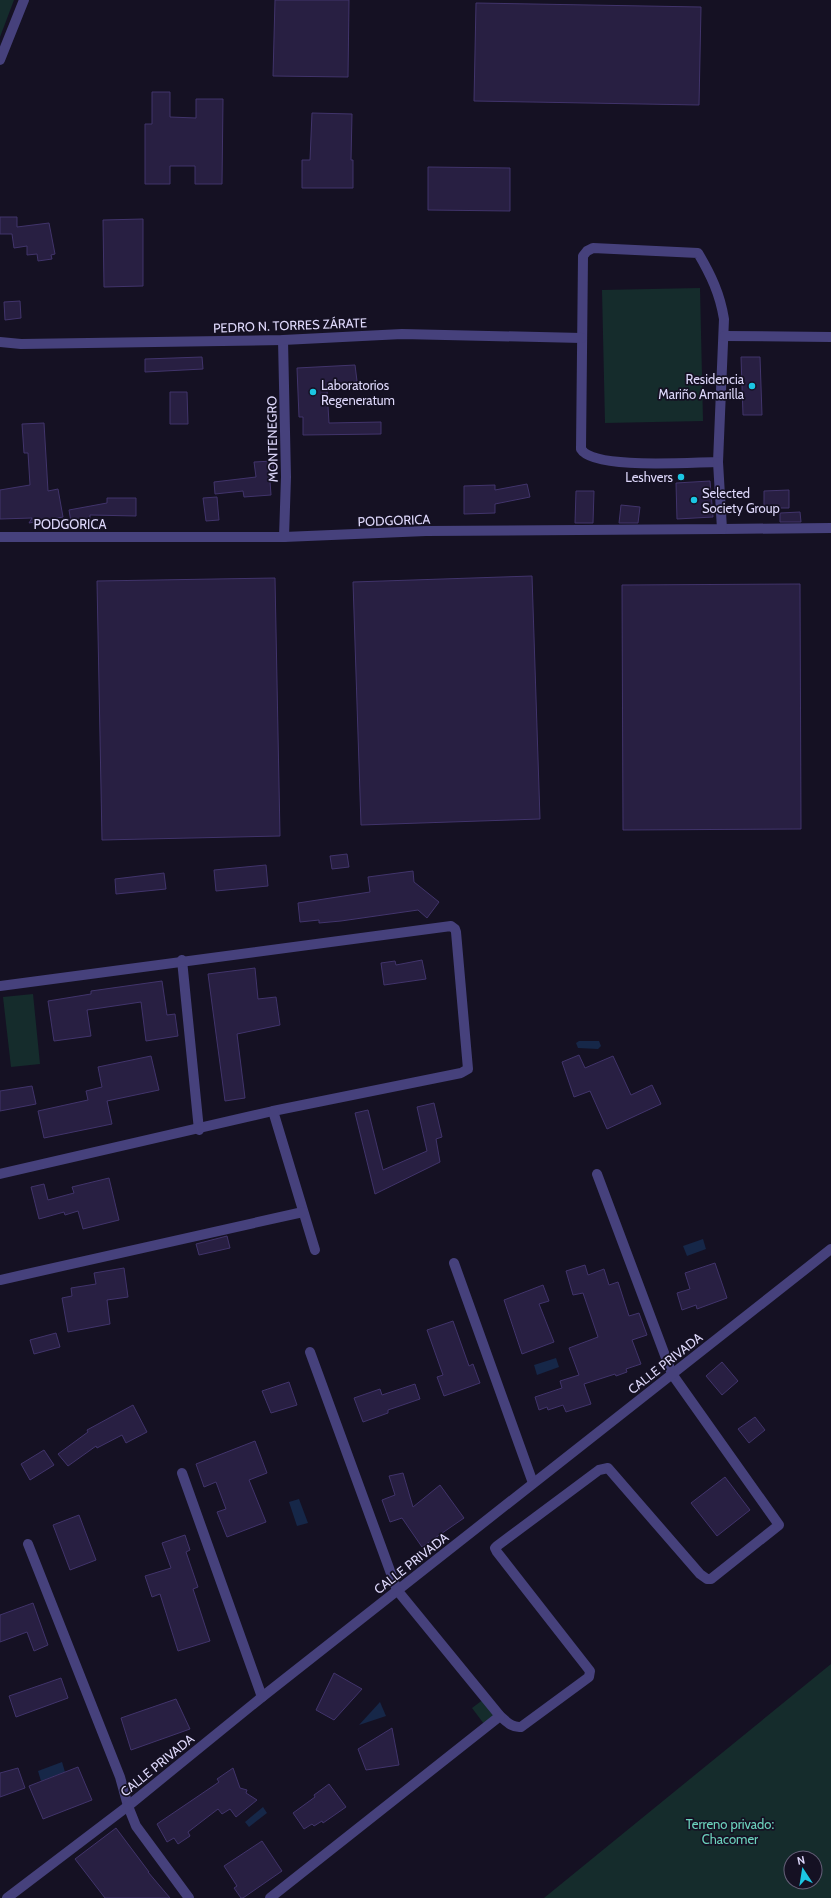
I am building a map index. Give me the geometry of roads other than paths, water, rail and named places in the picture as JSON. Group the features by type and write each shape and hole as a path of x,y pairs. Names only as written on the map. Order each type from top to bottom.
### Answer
{"street":[{"path":"0,60 24,0"},
{"path":"718,462 631,464 583,453 580,442 583,256 587,251 593,248 698,254 712,278 720,299 724,336 718,462 722,529"},
{"name":"PEDRO N. TORRES ZÁRATE","path":"0,342 20,344 283,340 402,334 582,338"},
{"path":"724,336 831,337"},
{"name":"MONTENEGRO","path":"283,340 286,477 284,537"},
{"name":"PODGORICA","path":"0,537 284,537 426,531 831,528"},
{"path":"0,986 182,960 451,926 455,928 468,1068 461,1073 273,1111 199,1130 0,1174"},
{"path":"182,960 199,1130"},
{"path":"273,1111 302,1212 315,1250"},
{"path":"310,1352 397,1590 500,1716 516,1728 521,1727 589,1677 590,1674 589,1668 497,1552 496,1548 599,1470 608,1468 704,1578 711,1579 778,1527 777,1522 672,1374 597,1174"},
{"path":"0,1280 302,1212"},
{"name":"CALLE PRIVADA","path":"7,1898 128,1806 397,1590 831,1249"},
{"path":"454,1263 533,1484"},
{"path":"182,1473 262,1697"},
{"path":"28,1544 120,1777 128,1806 136,1826 189,1898"},
{"path":"270,1898 500,1716"}],"water":[{"path":"579,1041 599,1041 601,1046 598,1049 578,1048 576,1043"},
{"path":"703,1239 706,1249 687,1256 683,1246"},
{"path":"556,1358 559,1367 537,1375 534,1365"},
{"path":"299,1499 308,1523 297,1526 289,1502"},
{"path":"380,1702 386,1716 359,1725"},
{"path":"62,1762 65,1772 41,1781 38,1771"},
{"path":"263,1807 267,1813 249,1827 245,1822"}],"place":[{"name":"Residencia Mariño Amarilla","path":"752,386"},
{"name":"Laboratorios Regeneratum","path":"313,392"},
{"name":"Leshvers","path":"681,477"},
{"name":"Selected Society Group","path":"694,500"}],"park label":[{"name":"Terreno privado: Chacomer","path":"730,1832"}]}
